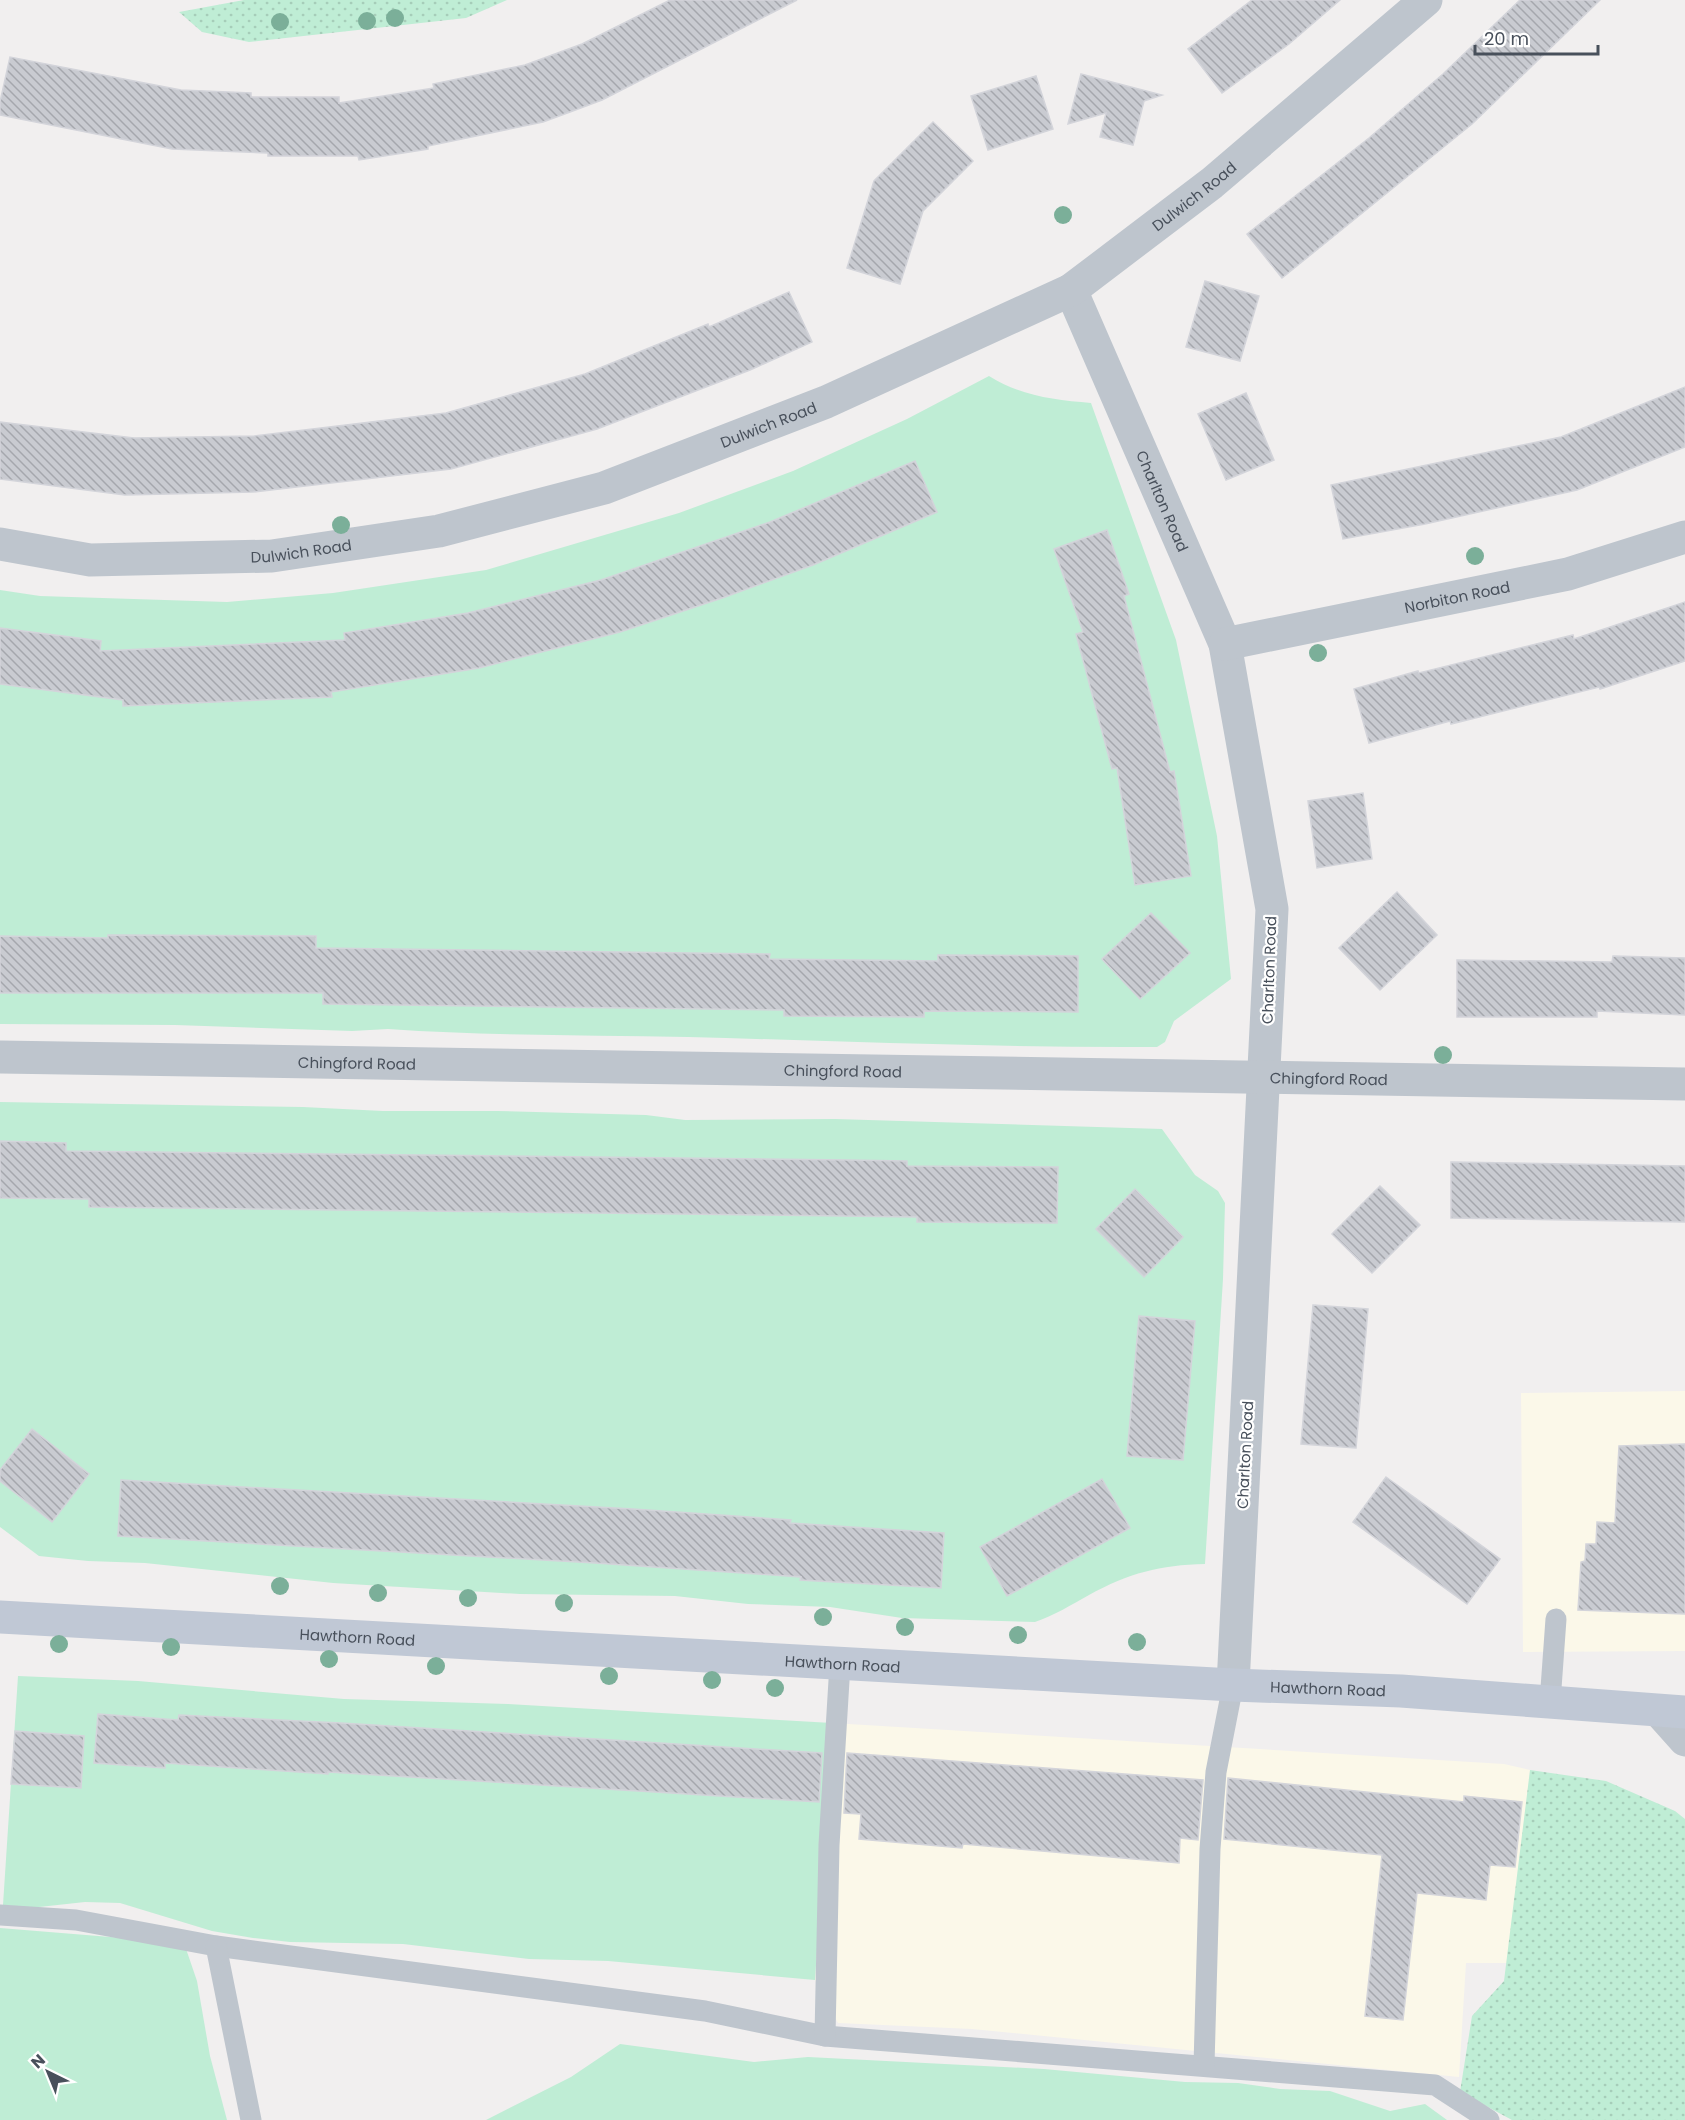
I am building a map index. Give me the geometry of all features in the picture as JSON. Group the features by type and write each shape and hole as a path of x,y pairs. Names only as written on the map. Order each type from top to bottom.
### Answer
{"street":[{"name":"Dulwich Road","path":"0,544 90,560 272,556 439,531 604,489 826,402 1071,290 1212,183 1426,0"},
{"name":"Charlton Road","path":"1071,290 1225,644 1272,909 1233,1685"},
{"name":"Norbiton Road","path":"1225,644 1568,574 1685,537"},
{"name":"Chingford Road","path":"0,1057 1685,1084"},
{"name":"Hawthorn Road","path":"0,1617 1233,1685 1401,1691 1673,1712"},
{"path":"1673,1712 1685,1740"}],"lane":[{"path":"1550,1702 1556,1619"},
{"path":"825,2036 829,1845 840,1664"},
{"path":"1204,2065 1210,1849 1216,1772 1233,1685"},
{"path":"0,1915 76,1920 216,1946 705,2011 825,2036 1435,2085 1489,2120"},
{"path":"216,1946 251,2120"}],"shaded area":[{"path":"1685,1391 1685,1651 1523,1652 1521,1393"},
{"path":"832,1723 1504,1764 1530,1770 1514,1963 1466,1963 1459,2077 972,2029 838,2023 815,1980"}],"green space":[{"path":"244,0 507,0 466,18 249,42 202,32 179,12"},
{"path":"989,376 1026,393 1091,403 1176,640 1217,836 1231,979 1174,1021 1165,1042 1157,1047 1039,1046 500,1034 388,1029 352,1031 175,1025 0,1024 0,590 40,596 227,602 333,593 486,570 679,513 793,471 907,419"},
{"path":"0,1102 303,1107 383,1111 497,1111 646,1115 685,1120 835,1119 1162,1129 1195,1175 1218,1191 1225,1203 1223,1279 1205,1564 1159,1568 1131,1576 1035,1622 902,1618 830,1607 748,1604 675,1596 520,1594 333,1583 145,1563 39,1556 0,1527"},
{"path":"18,1676 138,1681 344,1699 508,1704 832,1723 815,1980 608,1961 529,1959 403,1944 290,1942 253,1938 212,1931 120,1903 85,1902 30,1908 3,1905"},
{"path":"1530,1770 1606,1781 1675,1811 1685,1819 1685,2120 1512,2120 1460,2092 1472,2016 1504,1981"},
{"path":"0,1928 184,1943 197,1981 210,2056 227,2120 0,2120"},
{"path":"620,2044 754,2062 808,2057 1044,2069 1185,2082 1238,2083 1280,2089 1330,2091 1390,2111 1425,2104 1447,2120 486,2120 571,2077"}],"building":[{"path":"670,0 797,0 602,100 543,122 428,146 428,149 359,160 358,156 268,156 268,153 172,149 0,115 0,102 10,57 181,90 251,93 251,97 339,97 339,103 434,88 433,84 525,65 582,44"},
{"path":"1252,0 1340,0 1289,44 1222,93 1188,49"},
{"path":"1520,0 1600,0 1472,124 1282,278 1247,234 1369,138 1443,74"},
{"path":"1081,74 1162,95 1144,101 1133,145 1100,137 1106,113 1068,124"},
{"path":"1036,76 1053,129 988,150 971,96"},
{"path":"933,122 973,161 923,211 900,284 847,268 874,181"},
{"path":"1205,281 1259,296 1240,361 1186,347"},
{"path":"789,292 812,342 750,370 597,429 451,469 253,492 125,495 0,479 0,422 134,438 254,436 446,413 585,374 708,324 709,327"},
{"path":"1685,387 1685,447 1577,490 1425,524 1343,539 1331,485 1561,437"},
{"path":"1246,393 1274,460 1226,480 1198,414"},
{"path":"915,461 937,512 813,565 725,597 620,632 479,668 331,692 332,697 123,706 123,700 0,684 0,628 101,641 100,651 345,640 344,633 468,613 601,580 770,522"},
{"path":"1107,530 1129,594 1124,596 1170,772 1174,771 1191,876 1135,885 1117,768 1112,769 1076,634 1083,632 1054,549"},
{"path":"1685,602 1685,661 1600,689 1599,687 1451,724 1450,721 1369,743 1354,689 1418,671 1419,673 1573,635 1574,639"},
{"path":"1363,793 1372,859 1317,868 1308,801"},
{"path":"1397,892 1437,935 1380,990 1339,948"},
{"path":"1151,913 1190,953 1140,999 1102,959"},
{"path":"108,935 316,936 316,948 770,954 769,959 938,961 938,955 1078,956 1078,1012 924,1011 924,1017 784,1016 784,1010 323,1004 323,993 0,993 0,936 108,938"},
{"path":"1613,956 1685,958 1685,1015 1597,1011 1597,1017 1457,1017 1457,960 1612,962"},
{"path":"0,1141 66,1143 66,1151 848,1160 907,1161 907,1166 1058,1167 1057,1223 917,1222 917,1217 89,1207 89,1199 0,1198"},
{"path":"1451,1162 1685,1166 1685,1222 1451,1218"},
{"path":"1380,1186 1420,1225 1372,1273 1332,1234"},
{"path":"1135,1189 1183,1237 1144,1277 1096,1229"},
{"path":"1313,1305 1368,1309 1356,1448 1301,1444"},
{"path":"1139,1316 1195,1321 1183,1460 1127,1456"},
{"path":"32,1429 89,1474 52,1522 0,1481 0,1470"},
{"path":"1685,1444 1685,1614 1578,1610 1581,1562 1585,1561 1586,1544 1596,1544 1597,1522 1615,1523 1619,1446"},
{"path":"1386,1477 1500,1559 1467,1604 1353,1522"},
{"path":"1102,1479 1130,1528 1007,1596 980,1547"},
{"path":"121,1480 633,1509 791,1520 790,1523 944,1533 941,1588 800,1580 801,1577 595,1563 118,1536"},
{"path":"98,1714 178,1720 179,1715 341,1723 822,1753 819,1802 165,1763 165,1768 94,1763"},
{"path":"15,1731 84,1736 81,1788 11,1784"},
{"path":"847,1753 1203,1780 1198,1840 1180,1838 1179,1863 963,1844 962,1848 859,1839 861,1814 844,1813"},
{"path":"1228,1778 1464,1802 1464,1796 1522,1802 1515,1867 1490,1865 1486,1900 1417,1893 1403,2020 1365,2016 1382,1855 1224,1839"}]}
